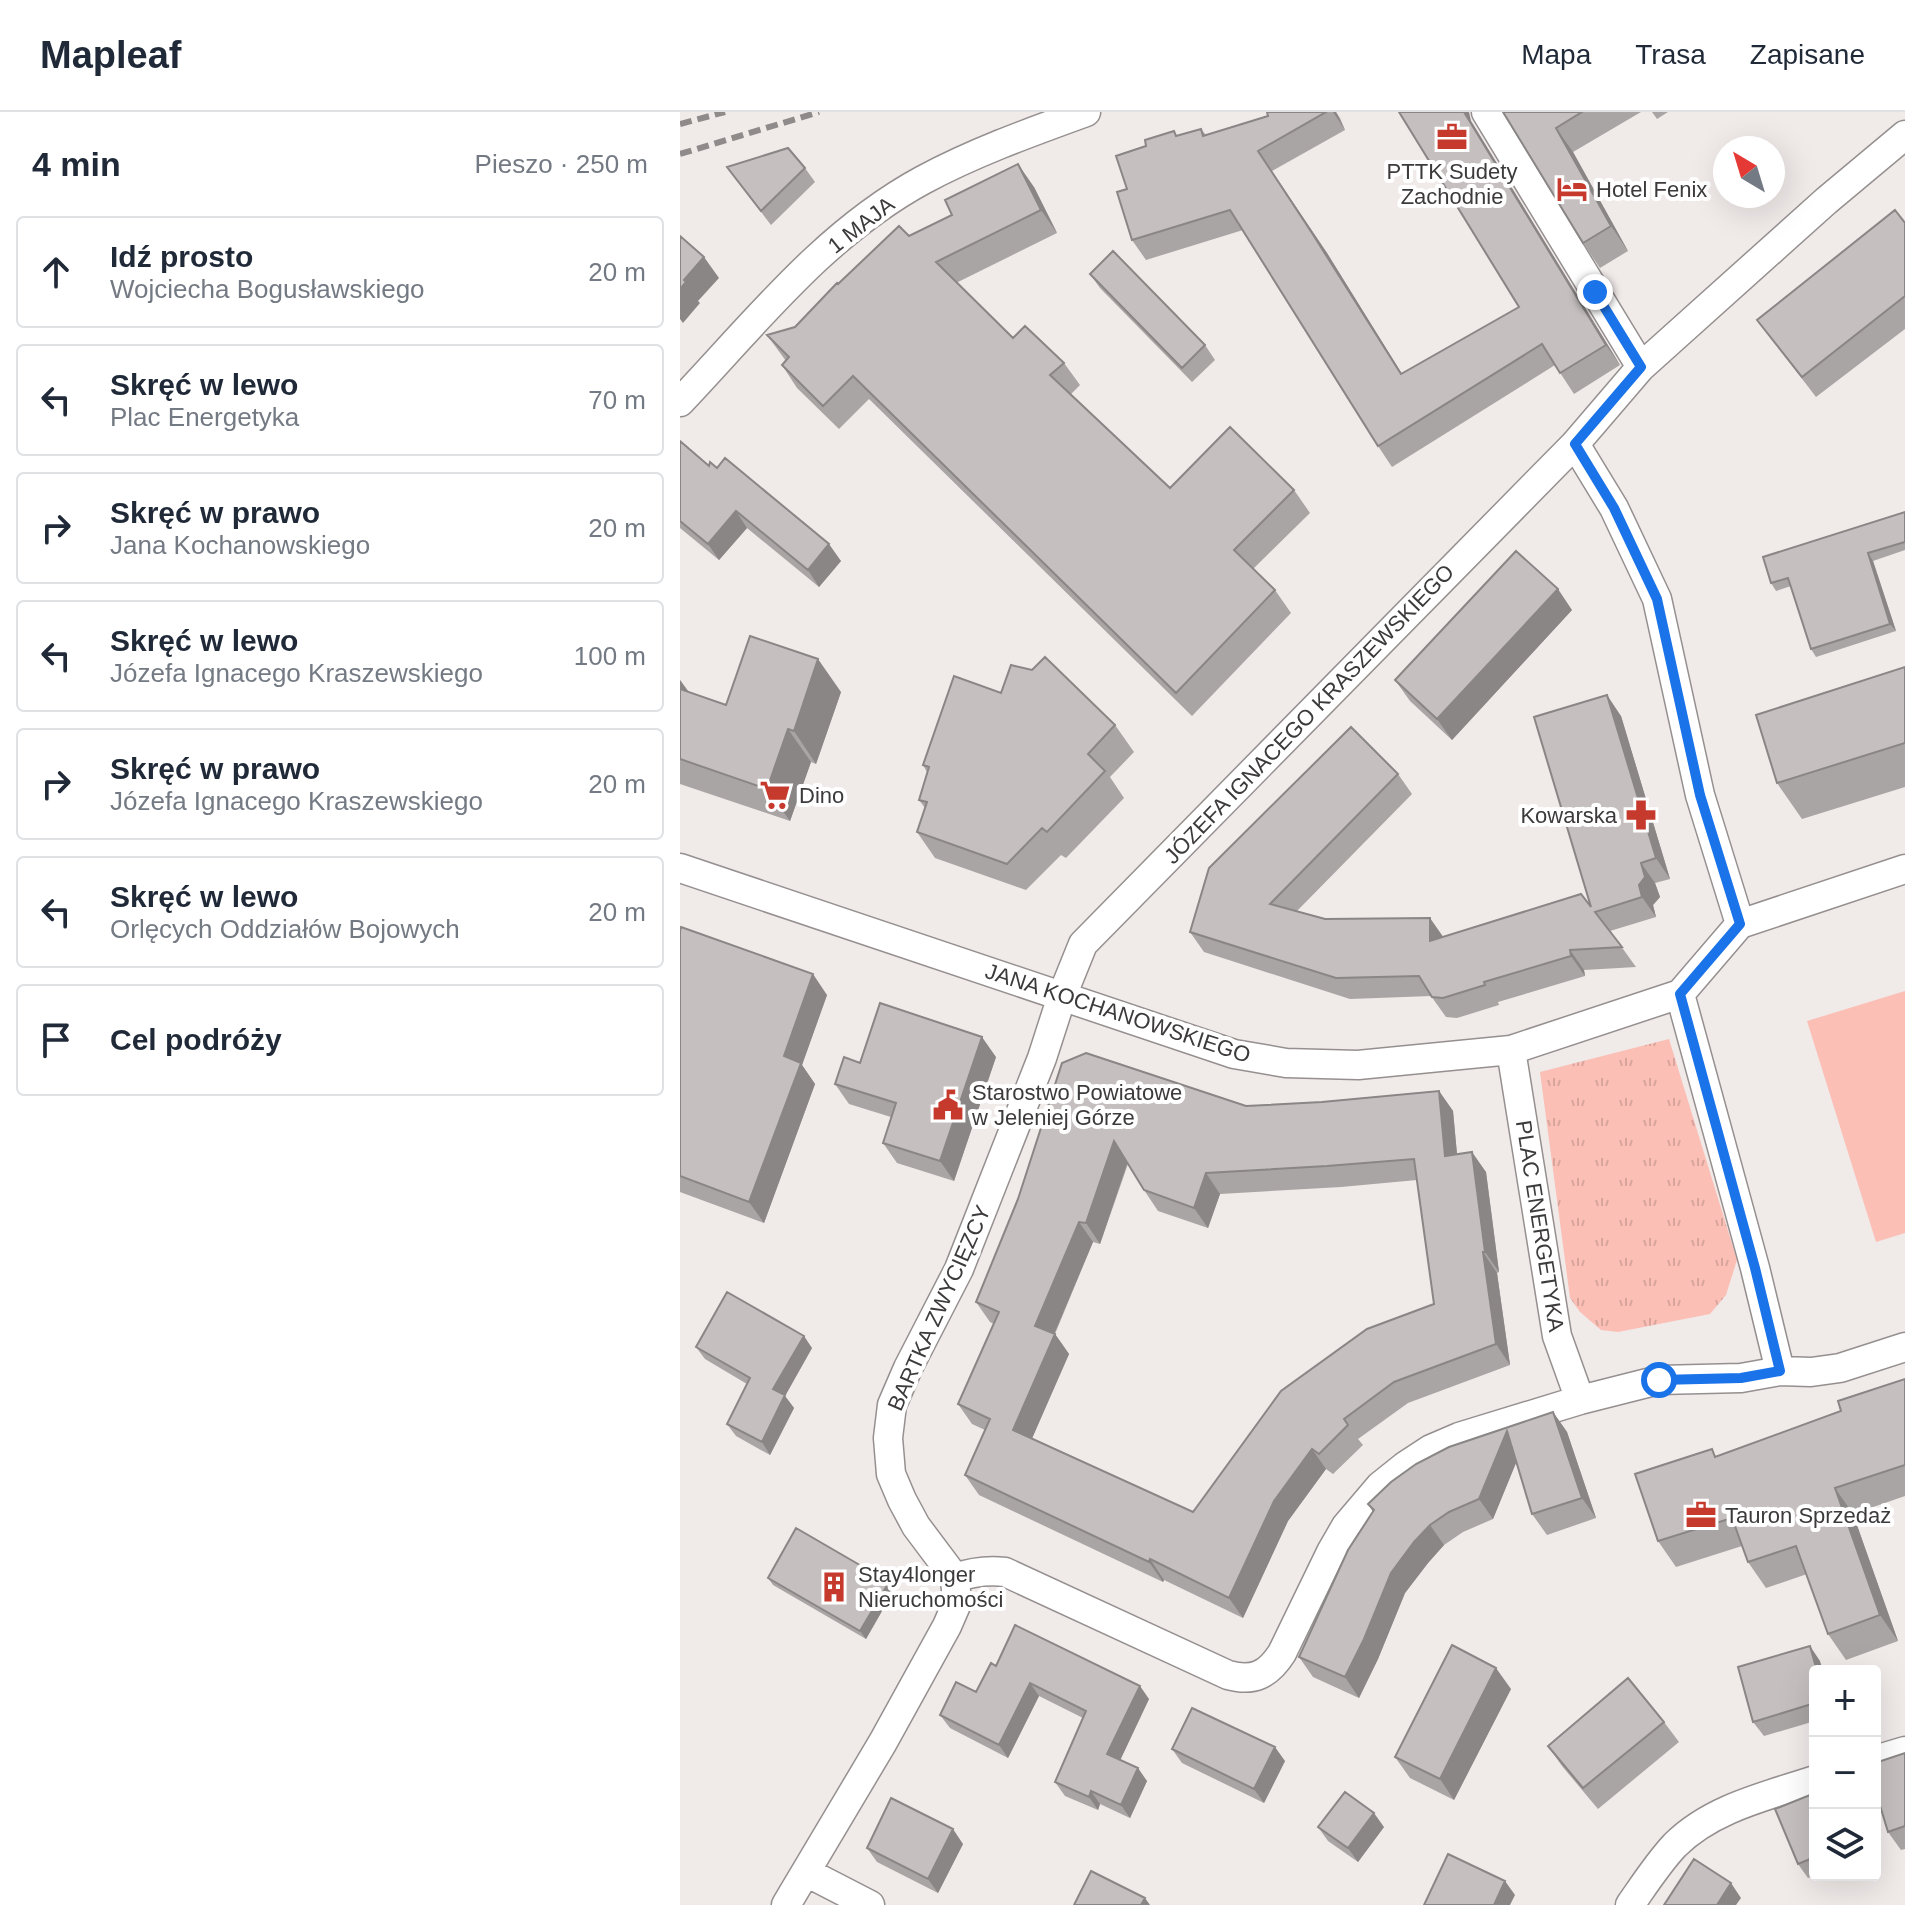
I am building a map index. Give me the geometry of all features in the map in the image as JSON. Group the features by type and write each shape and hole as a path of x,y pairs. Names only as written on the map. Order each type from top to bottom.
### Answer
{"street":[{"name":"1 MAJA","path":"680,402 795,280 850,230 896,196 974,155 1086,112"},
{"path":"1486,112 1641,367"},
{"name":"JÓZEFA IGNACEGO KRASZEWSKIEGO","path":"1062,996 1083,944 1575,444 1641,367 1826,201 1905,135"},
{"path":"1575,444 1614,508 1657,599 1700,795 1740,924"},
{"name":"JANA KOCHANOWSKIEGO","path":"680,868 1234,1054 1286,1063 1358,1065 1511,1050 1680,994"},
{"path":"1780,1371 1680,994 1740,924 1905,869"},
{"name":"BARTKA ZWYCIĘZCY","path":"955,1578 916,1526 891,1474 888,1438 892,1405 959,1269 1042,1058 1062,996"},
{"name":"PLAC ENERGETYKA","path":"1511,1050 1557,1336 1580,1400"},
{"path":"786,1905 883,1742 947,1626 957,1603 955,1578 973,1572 1005,1572 1228,1675 1240,1679 1252,1678 1276,1662 1282,1653 1346,1526 1380,1486 1431,1449 1459,1437 1580,1400 1659,1380 1741,1378 1780,1371 1811,1372 1840,1368 1905,1347"},
{"path":"1881,1758 1905,1751"},
{"path":"1630,1905 1656,1868 1691,1832 1728,1810 1809,1782"},
{"path":"806,1872 870,1905"}],"green space":[{"path":"1905,991 1905,1233 1876,1242 1807,1021"},
{"path":"1669,1039 1737,1260 1726,1295 1710,1314 1618,1332 1601,1330 1580,1312 1570,1298 1540,1072"}],"building":[{"path":"1267,112 1326,112 1258,151 1401,374 1519,307 1399,112 1464,112 1606,345 1560,373 1542,344 1378,446 1230,210 1132,240 1117,192 1127,189 1116,156 1146,146 1145,140 1174,131 1176,136 1201,129 1203,136 1268,116"},
{"name":"Hotel Fenix","path":"1503,112 1582,112 1556,128 1611,226 1583,243"},
{"path":"788,148 805,168 761,211 727,167"},
{"path":"1018,164 1041,210 936,262 1013,338 1025,326 1064,363 1050,375 1170,488 1230,427 1294,490 1234,550 1275,590 1176,693 853,376 823,406 782,365 789,357 767,335 795,327 899,226 909,236 952,215 945,200"},
{"path":"1895,210 1905,223 1905,296 1802,377 1757,320"},
{"path":"680,236 704,257 680,289"},
{"path":"1113,251 1205,345 1182,368 1090,274"},
{"path":"680,441 709,466 710,462 717,468 725,458 829,544 808,570 736,511 708,544 680,521"},
{"path":"1905,512 1905,542 1868,553 1890,624 1811,649 1788,578 1771,583 1763,557"},
{"path":"1516,551 1558,589 1437,719 1395,680"},
{"path":"750,636 818,659 794,731 788,729 767,789 680,759 680,689 726,705"},
{"path":"1045,657 1115,725 1088,754 1105,771 1047,832 1042,828 1007,864 917,832 927,802 919,800 929,767 923,765 954,676 1001,693 1011,665 1032,670"},
{"path":"1905,667 1905,743 1777,783 1756,715"},
{"path":"1607,695 1656,858 1641,863 1645,877 1639,885 1642,897 1595,912 1622,947 1570,950 1571,956 1484,982 1485,985 1443,998 1432,997 1419,976 1336,978 1190,932 1209,868 1351,727 1398,774 1270,904 1325,919 1430,918 1430,941 1581,894 1591,907 1534,717"},
{"path":"681,927 813,974 784,1056 801,1063 749,1202 680,1176"},
{"name":"Starostwo Powiatowe w Jeleniej Górze","path":"880,1003 982,1037 940,1161 883,1143 896,1103 835,1084 844,1057 860,1063"},
{"path":"1086,1053 1246,1106 1439,1091 1445,1156 1472,1152 1496,1344 1394,1382 1344,1419 1348,1425 1319,1454 1312,1449 1274,1501 1229,1598 965,1475 990,1419 958,1404 999,1312 976,1302 1018,1199 1062,1063","holes":["1114,1141 1144,1190 1194,1208 1206,1173 1414,1159 1434,1304 1367,1329 1281,1391 1193,1512 1013,1430 1055,1334 1035,1326 1079,1222 1086,1223"]},
{"path":"727,1292 804,1336 773,1389 785,1395 762,1442 727,1424 750,1378 696,1347"},
{"path":"1905,1379 1905,1465 1835,1488 1880,1615 1828,1634 1796,1546 1748,1562 1732,1518 1658,1541 1635,1474 1712,1449 1715,1457 1841,1411 1838,1401"},
{"path":"1553,1412 1582,1498 1532,1514 1507,1431 1479,1499 1449,1512 1430,1525 1391,1573 1345,1677 1299,1657 1348,1550 1374,1510 1368,1504 1416,1464 1449,1447"},
{"name":"Stay4longer Nieruchomości","path":"796,1528 889,1582 860,1631 768,1578"},
{"path":"1015,1625 1140,1686 1107,1754 1138,1768 1121,1805 1091,1791 1089,1797 1055,1782 1086,1711 1030,1683 999,1745 940,1715 956,1682 976,1692 991,1663 996,1666"},
{"path":"1452,1645 1496,1668 1440,1779 1395,1757"},
{"path":"1810,1646 1815,1665 1809,1665 1809,1705 1753,1722 1738,1667"},
{"path":"1628,1678 1664,1722 1583,1788 1548,1746"},
{"path":"1192,1708 1275,1747 1254,1789 1172,1749"},
{"path":"1905,1753 1905,1826 1888,1832 1881,1809 1881,1761"},
{"path":"1345,1792 1374,1813 1348,1848 1318,1827"},
{"path":"1809,1795 1809,1859 1798,1864 1775,1809"},
{"path":"891,1798 953,1829 928,1879 867,1848"},
{"path":"1448,1854 1505,1881 1494,1905 1424,1905"},
{"path":"1694,1859 1731,1883 1717,1905 1664,1905"},
{"path":"1091,1871 1145,1898 1141,1905 1074,1905"}],"railway":[{"path":"680,124 725,112"},
{"path":"680,154 819,112"}],"place":[{"name":"PTTK Sudety Zachodnie","path":"1452,137"},
{"name":"Hotel Fenix","path":"1572,189"},
{"name":"Dino","path":"775,795"},
{"name":"Kowarska","path":"1641,815"},
{"name":"Starostwo Powiatowe w Jeleniej Górze","path":"948,1105"},
{"name":"Tauron Sprzedaż","path":"1701,1515"},
{"name":"Stay4longer Nieruchomości","path":"834,1587"}],"route":[{"path":"1595,292 1641,367 1575,444 1614,508 1657,599 1700,795 1740,924 1680,994 1780,1371 1741,1378 1659,1380"}]}
